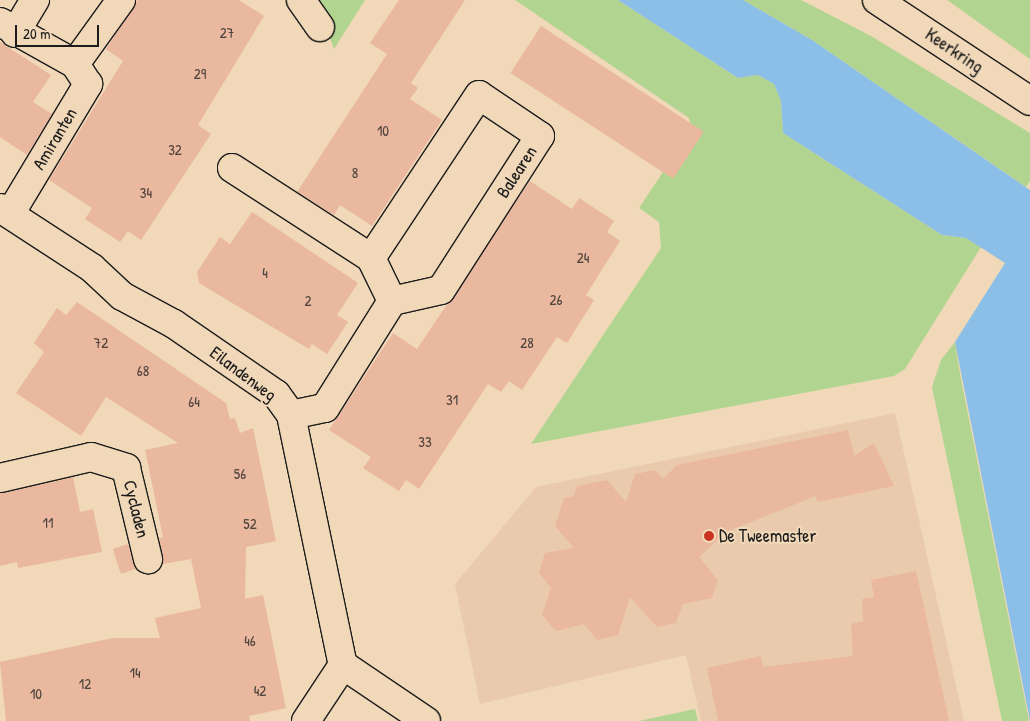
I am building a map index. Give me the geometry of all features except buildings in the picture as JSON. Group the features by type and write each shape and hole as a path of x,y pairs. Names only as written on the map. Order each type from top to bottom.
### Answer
{"street":[{"path":"36,0 7,28 75,64 121,0"},
{"path":"301,0 320,27"},
{"name":"Keerkring","path":"877,0 1030,102"},
{"name":"Amiranten","path":"5,211 88,84 75,64"},
{"name":"Balearen","path":"371,258 479,95 540,136 441,290 392,301"},
{"path":"232,168 371,258 392,301 325,408 290,414"},
{"name":"Eilandenweg","path":"5,211 92,268 122,296 174,324 276,394 290,414 343,665"},
{"name":"Cycladen","path":"0,478 91,457 126,468 148,559"},
{"path":"306,721 343,665 426,721"}],"shaded area":[{"name":"De Tweemaster","path":"895,413 964,721 701,721 686,655 480,704 455,584 536,487"}],"green space":[{"path":"316,0 365,0 334,49"},
{"path":"515,0 618,0 738,78 758,75 774,84 781,101 783,133 942,235 966,238 981,247 905,369 894,376 531,444 661,248 659,222 639,208 691,130 689,118"},
{"path":"743,0 801,0 871,36 1030,133 1030,181 1026,187 812,40"},
{"path":"947,0 1030,0 1030,59 950,2"},
{"path":"955,342 1029,721 1002,721 932,387 941,360"},
{"path":"695,709 698,721 639,721"}],"water":[{"path":"618,0 743,0 812,40 1030,190 1030,721 955,342 1005,263 966,238 942,235 783,133 781,101 774,84 758,75 738,78"}],"place":[{"name":"De Tweemaster","path":"709,536"}]}
